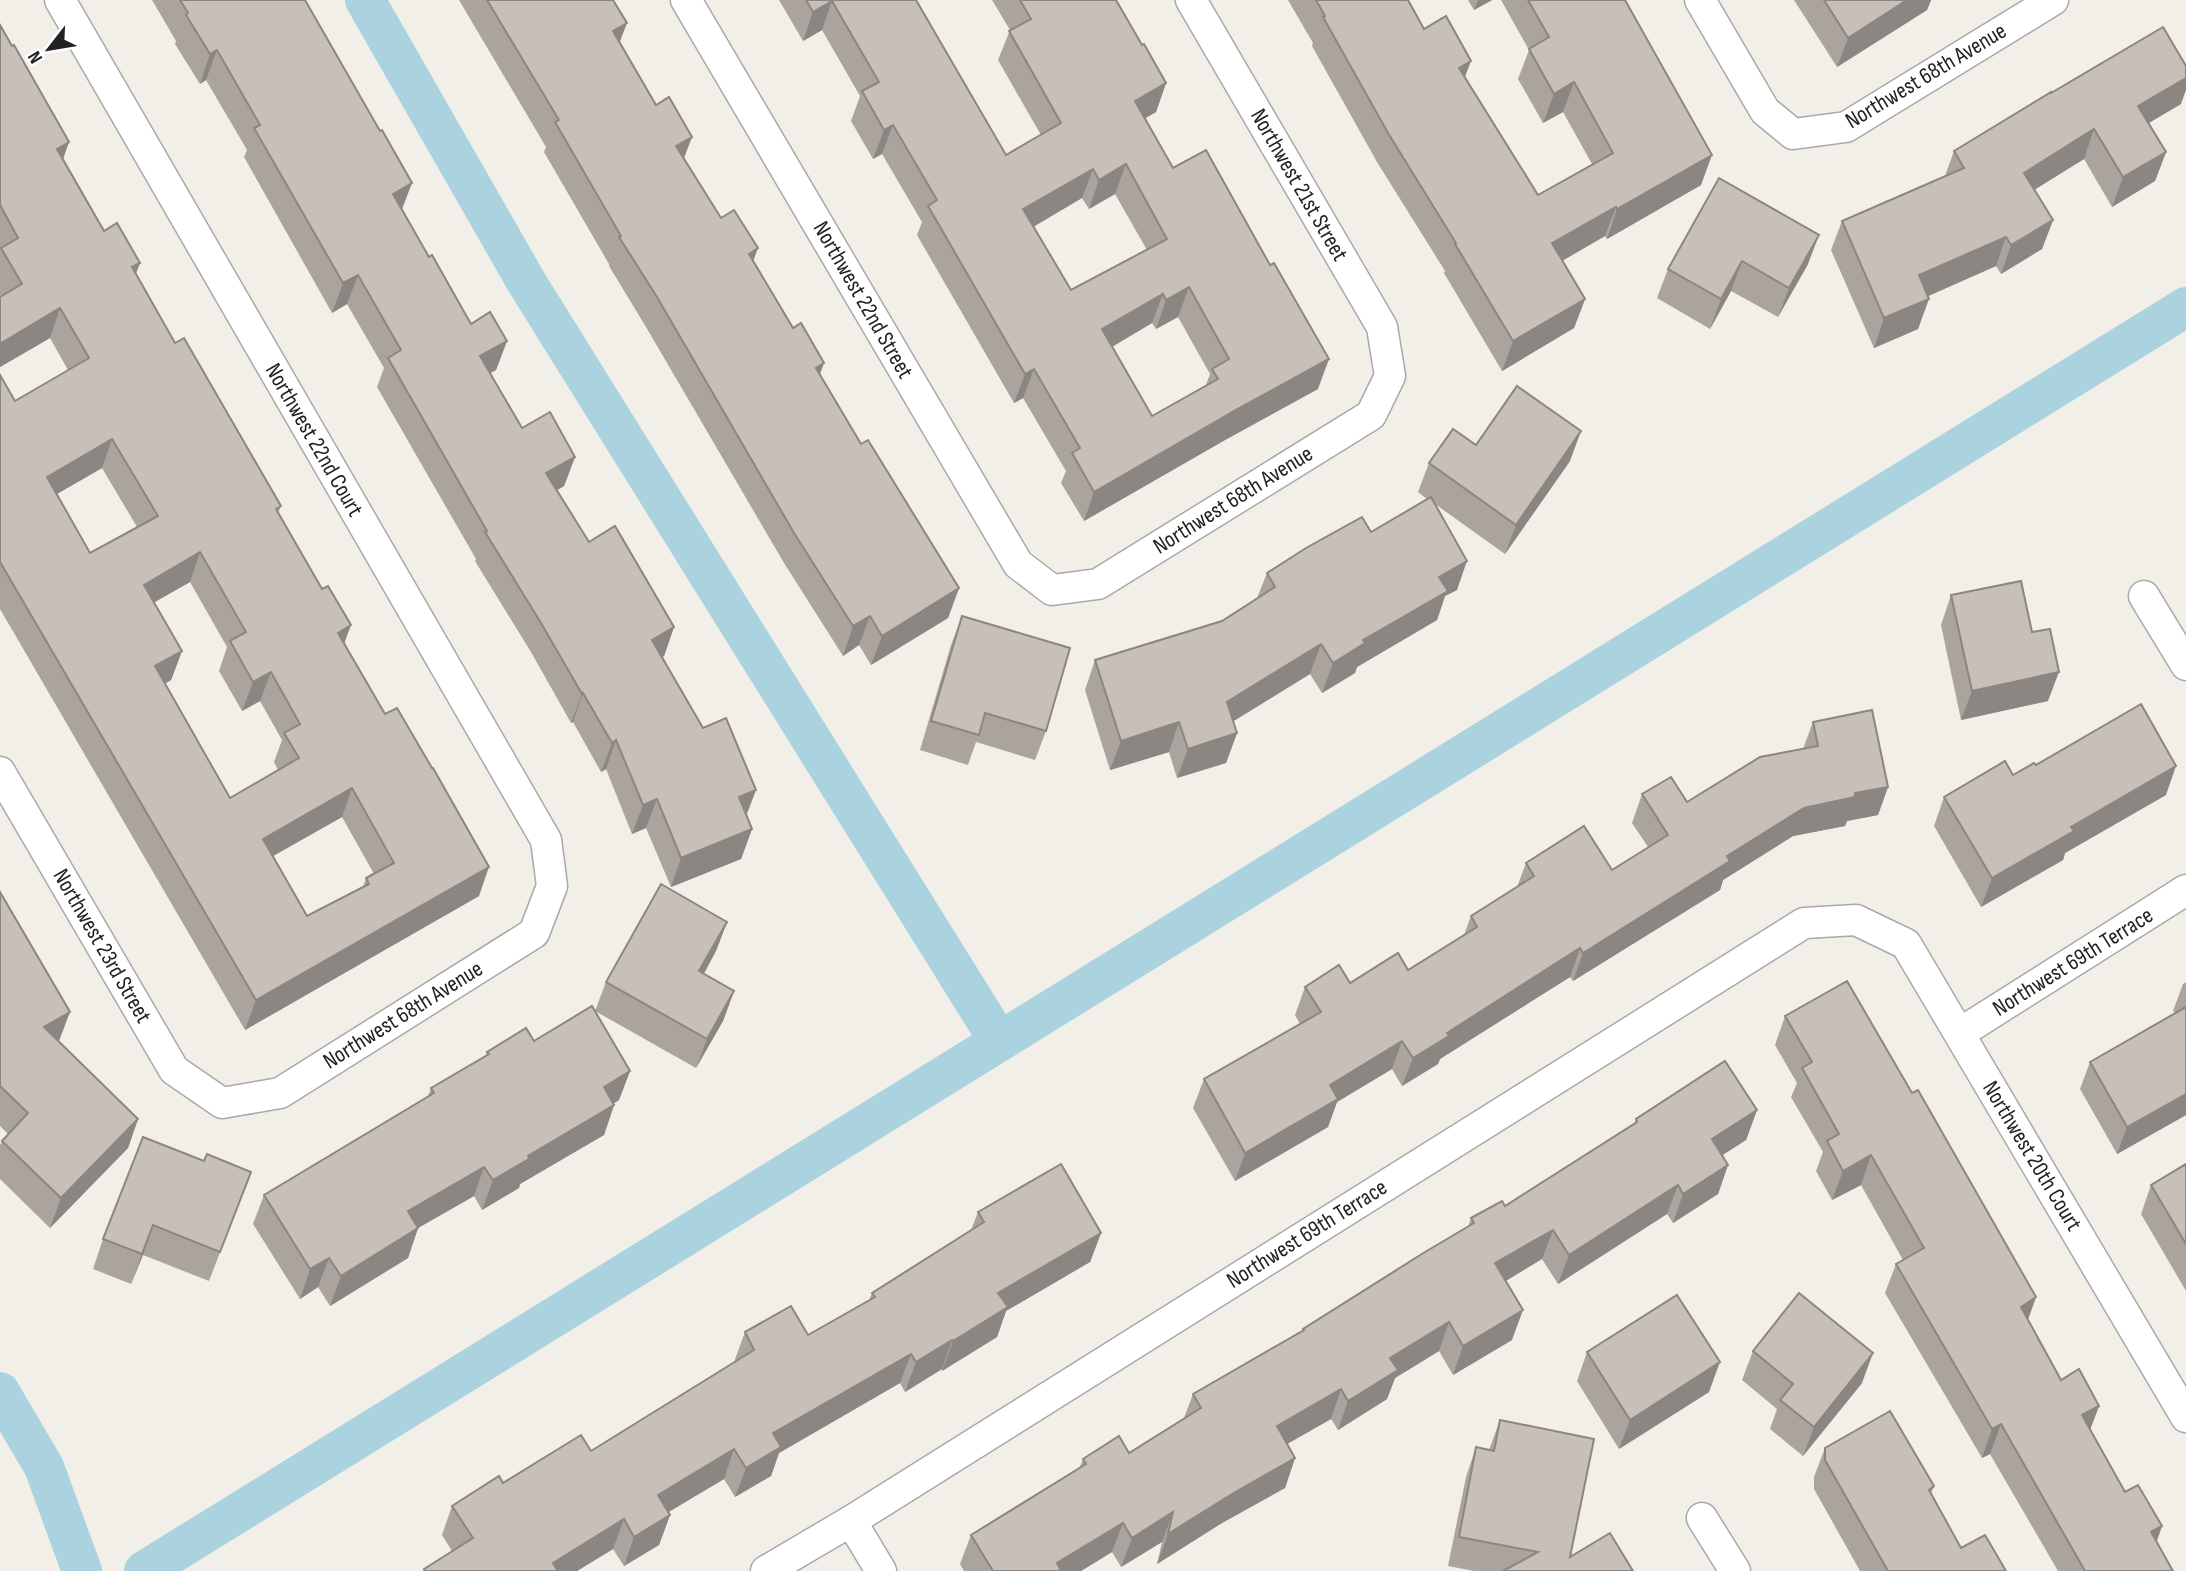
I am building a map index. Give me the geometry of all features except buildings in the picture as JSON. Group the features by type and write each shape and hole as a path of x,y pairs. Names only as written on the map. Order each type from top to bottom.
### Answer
{"street":[{"name":"Northwest 22nd Court","path":"60,0 546,840 552,886"},
{"name":"Northwest 22nd Street","path":"686,0 1018,564 1052,590"},
{"name":"Northwest 21st Street","path":"1192,0 1382,327 1390,376"},
{"name":"Northwest 68th Avenue","path":"1700,0 1765,111 1793,134 1846,127 2053,0"},
{"name":"Northwest 68th Avenue","path":"1052,590 1098,584 1371,415 1390,376"},
{"path":"2144,596 2186,665"},
{"name":"Northwest 23rd Street","path":"0,772 174,1070 222,1103"},
{"name":"Northwest 68th Avenue","path":"222,1103 281,1093 534,933 552,886"},
{"name":"Northwest 69th Terrace","path":"1960,1034 2186,890"},
{"name":"Northwest 69th Terrace","path":"765,1571 851,1521 1804,923 1856,920"},
{"name":"Northwest 20th Court","path":"1856,920 1906,944 2184,1409"},
{"path":"1702,1518 1735,1571"},
{"path":"851,1521 881,1571"}],"waterway":[{"path":"365,0 527,283 999,1041"},
{"path":"144,1571 2186,307"},
{"path":"0,1392 44,1467 82,1571"}]}
